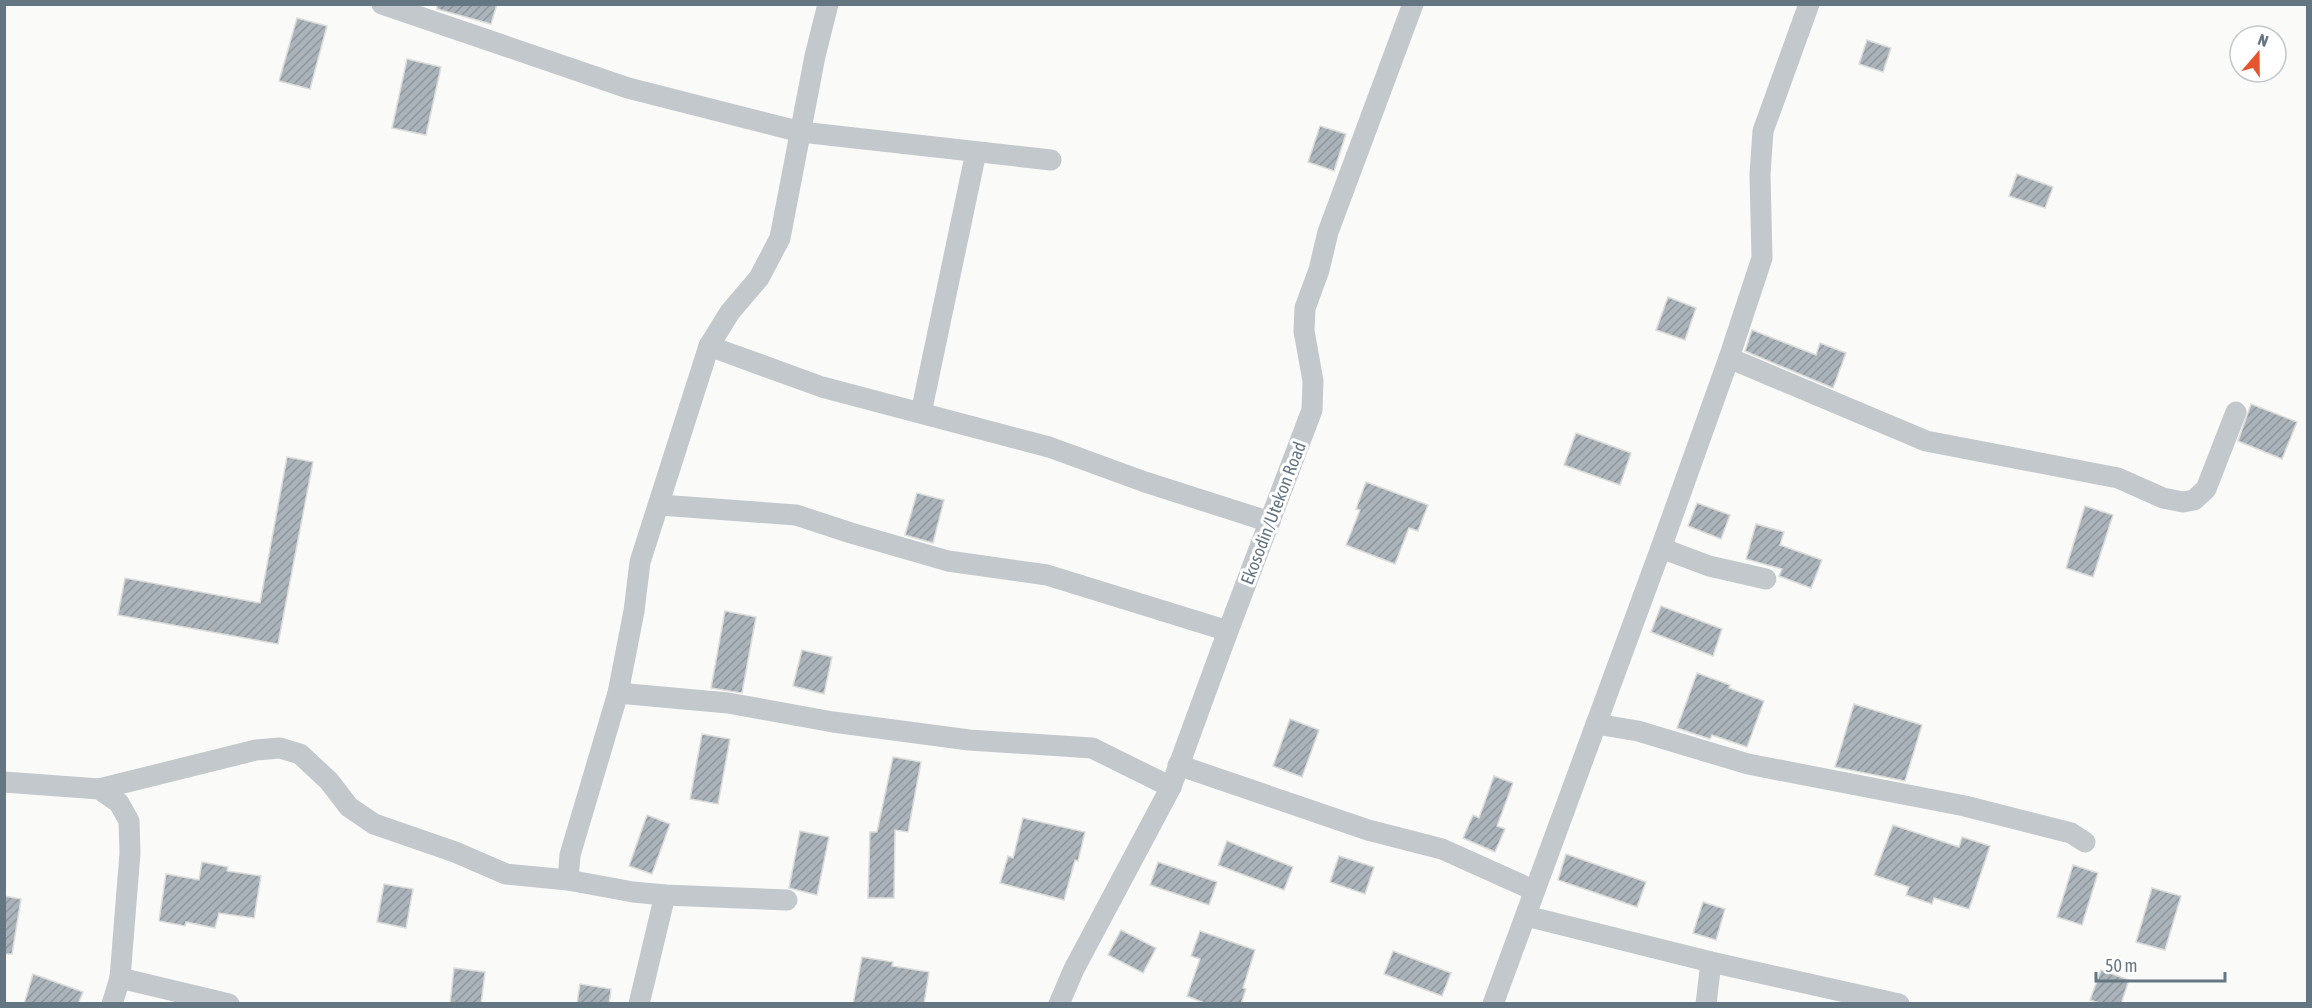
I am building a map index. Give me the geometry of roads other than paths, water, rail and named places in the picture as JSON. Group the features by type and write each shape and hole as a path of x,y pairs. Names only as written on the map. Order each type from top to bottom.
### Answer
{"street":[{"path":"382,4 628,88 801,132 1051,160"},
{"path":"568,880 570,855 618,693 634,611 640,562 709,346 730,312 759,278 780,238 828,4"},
{"name":"Ekosodin/Utekon Road","path":"1059,1004 1074,969 1171,787 1312,410 1313,381 1304,331 1305,308 1319,270 1328,232 1413,4"},
{"path":"1493,1004 1526,916 1533,890 1661,548 1762,258 1760,174 1763,131 1809,4"},
{"path":"921,413 976,152"},
{"path":"709,346 822,387 1049,447 1145,482 1270,522"},
{"path":"1729,358 1926,441 2118,478 2163,498 2183,502 2194,500 2205,489 2236,412"},
{"path":"660,505 796,514 851,533 948,561 1047,575 1228,631"},
{"path":"1661,548 1709,566 1766,579"},
{"path":"618,693 728,702 833,722 969,740 1092,748 1171,787"},
{"path":"1596,724 1638,731 1748,764 1965,806 2071,833 2085,842"},
{"path":"4,782 99,789 256,750 280,748 300,754 329,781 349,807 374,824 455,852 506,874 568,880 633,892 665,895 787,900"},
{"path":"1178,765 1368,830 1442,849 1533,890"},
{"path":"99,789 119,803 129,821 130,853 120,978 112,1004"},
{"path":"639,1004 665,895"},
{"path":"1526,916 1711,962 1899,1004"},
{"path":"1706,1004 1711,962"},
{"path":"120,978 229,1004"}]}
